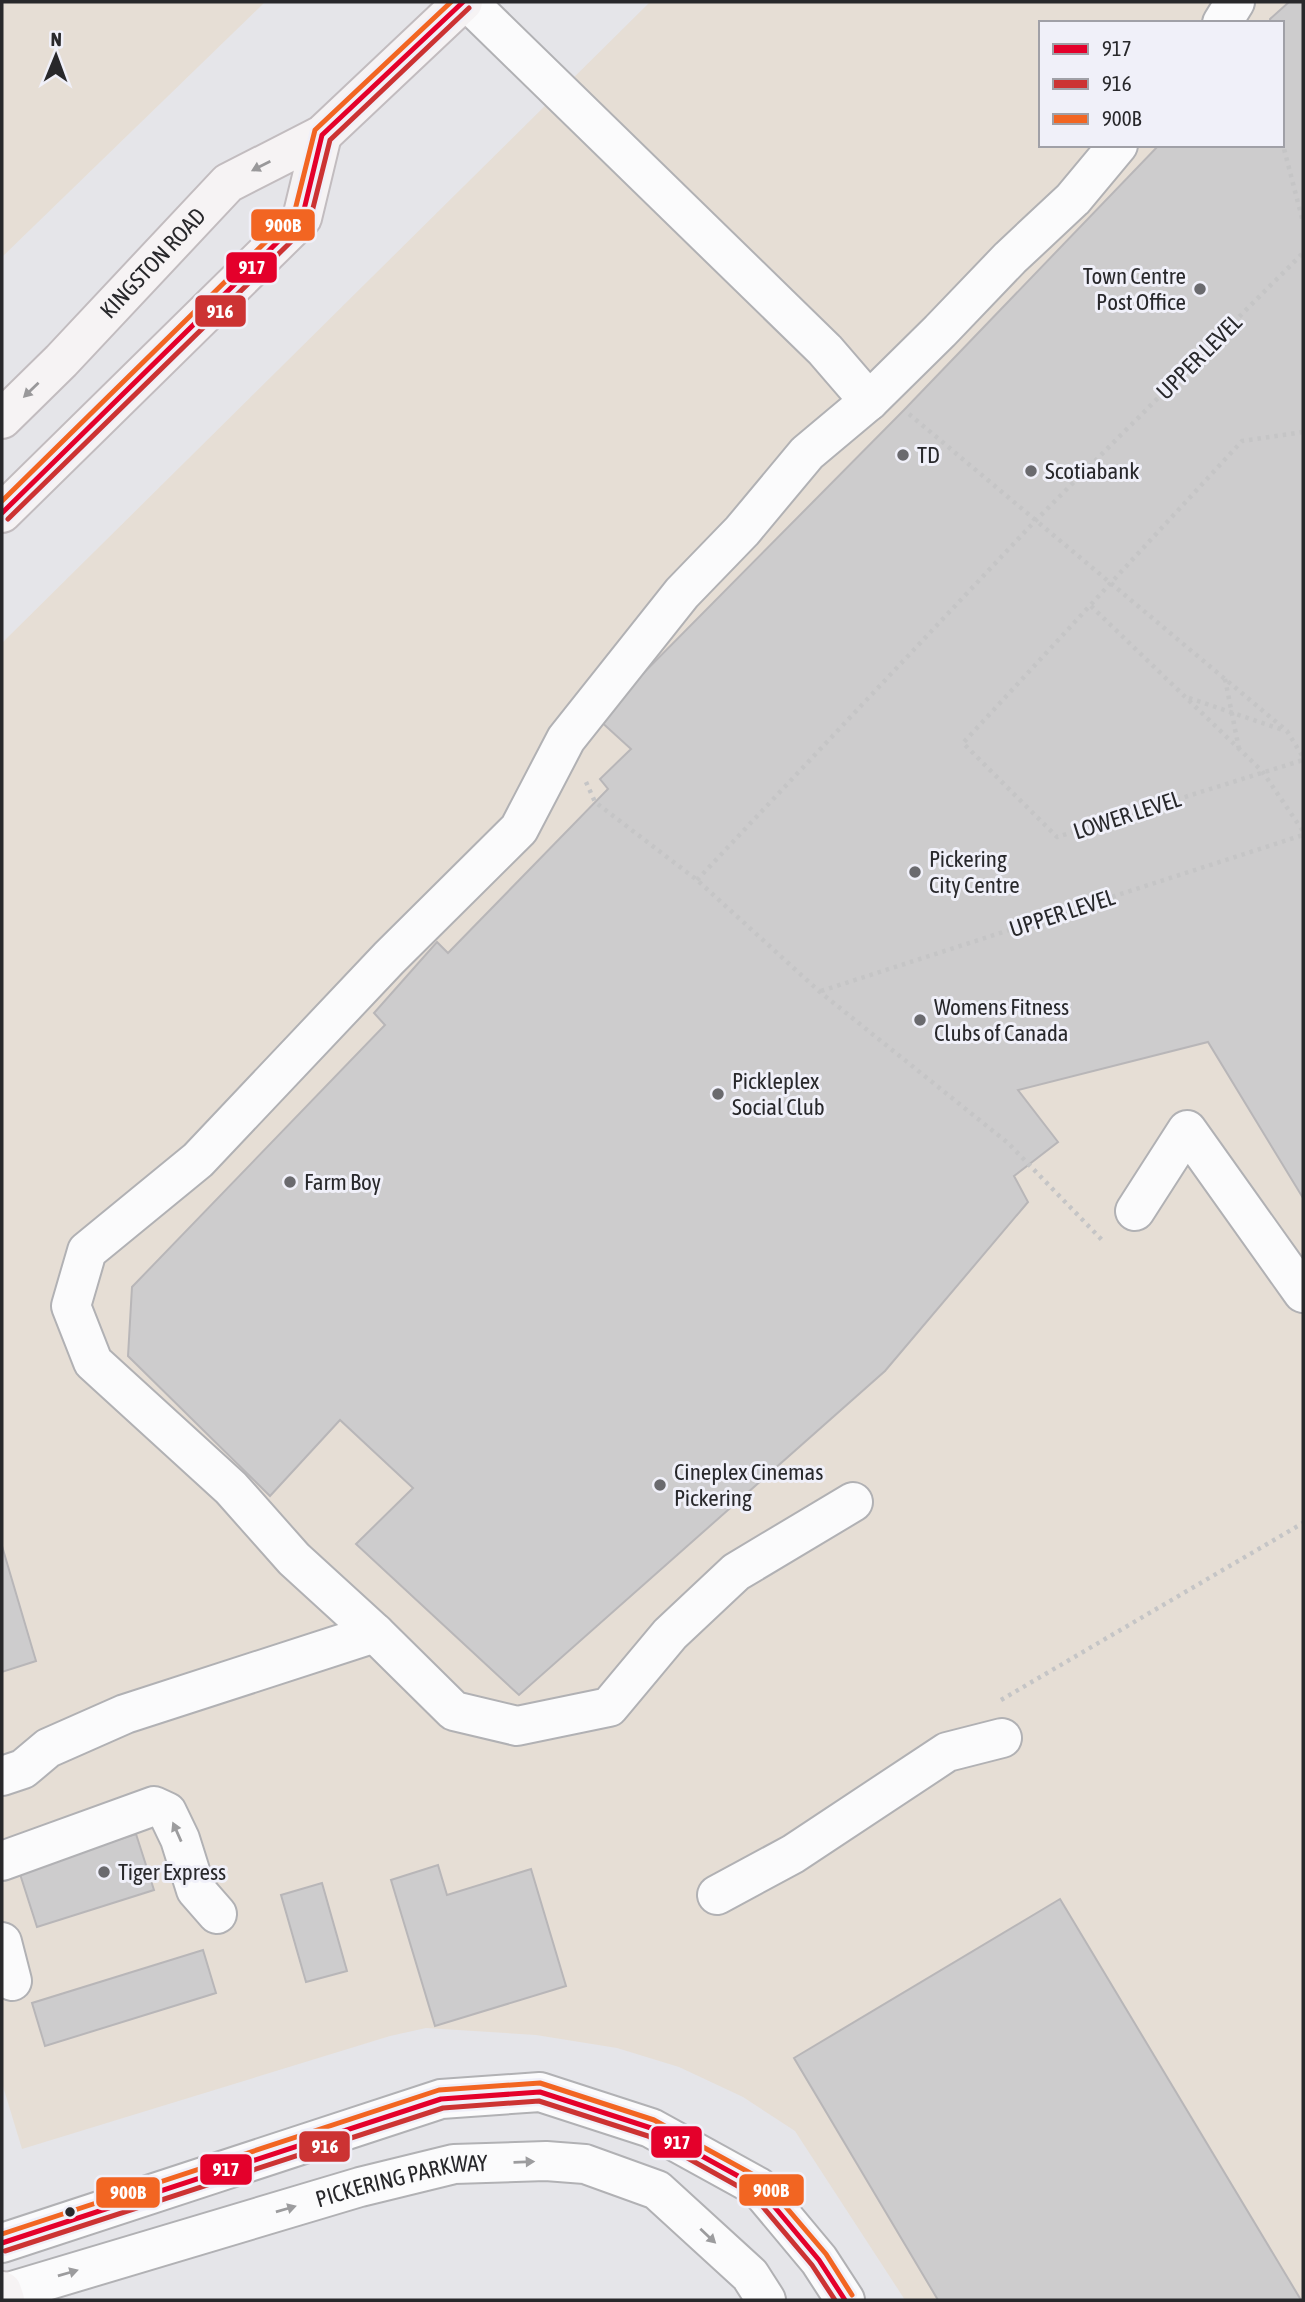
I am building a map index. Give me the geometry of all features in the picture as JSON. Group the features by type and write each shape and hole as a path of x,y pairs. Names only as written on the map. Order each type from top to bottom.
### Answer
{"main road":[{"name":"KINGSTON ROAD","path":"2,419 61,361 228,183 322,135 465,2"},
{"path":"2,513 302,218 322,135"}],"street":[{"path":"465,2 874,396"},
{"path":"1223,21 1236,2"},
{"path":"853,1502 736,1572 670,1634 609,1707 517,1726 454,1711 375,1633 294,1559 231,1488 93,1362 71,1306 87,1251 198,1160 389,958 519,829 566,739 682,593 742,531 807,453 874,396 1073,199 1116,147"},
{"path":"1135,1211 1186,1130 1303,1293"},
{"path":"2,1776 23,1769 48,1748 125,1714 375,1633"},
{"path":"717,1895 793,1854 999,1720"},
{"path":"2,1748 15,1744 48,1748"},
{"path":"2,1861 154,1806 167,1812 180,1839 196,1890 217,1914"},
{"path":"2,1942 12,1981"},
{"path":"2,2243 441,2099 540,2092 651,2128 758,2187 819,2260 845,2300"},
{"name":"PICKERING PARKWAY","path":"3,2295 360,2187 454,2164 546,2161 585,2164 657,2190 750,2275 766,2300"}],"path":[{"path":"1284,147 1303,222"},
{"name":"UPPER LEVEL","path":"697,880 1036,520 1303,253"},
{"path":"874,396 1036,520 1287,731 1303,759"},
{"name":"LOWER LEVEL","path":"1303,432 1242,442 963,743 1057,837 1303,759"},
{"path":"1091,606 1262,771 1303,833"},
{"path":"1224,678 1239,749"},
{"path":"1185,696 1287,731"},
{"path":"566,739 595,802 697,880 820,992 1008,1143 1104,1242"},
{"name":"UPPER LEVEL","path":"820,992 1303,833"},
{"path":"999,1720 1303,1523"}],"shaded area":[{"path":"2,2 265,2 2,257"},
{"path":"650,2 1303,2 1303,2300 905,2300 795,2131 743,2097 679,2067 617,2048 536,2035 426,2028 390,2036 22,2149 2,2083 2,643"}],"building":[{"name":"Pickering City Centre","path":"1289,2 1303,2 1303,1198 1208,1042 1018,1090 1058,1142 1014,1176 1028,1202 885,1371 519,1695 356,1544 413,1488 340,1420 270,1496 128,1356 132,1287 385,1025 374,1013 437,942 448,953 608,789 600,779 631,749 598,719 904,410 1157,147 1284,147 1284,21 1270,19"},
{"path":"2,1546 36,1661 2,1672"},
{"path":"136,1834 154,1890 37,1927 19,1871"},
{"path":"438,1865 447,1895 531,1869 566,1986 435,2026 391,1880"},
{"path":"322,1883 347,1971 306,1982 281,1895"},
{"path":"1060,1899 1301,2300 938,2300 794,2058"},
{"path":"203,1950 216,1993 45,2046 32,2003"}],"transit line":[{"name":"900B","path":"2,501 294,214 315,130 451,2"},
{"name":"917","path":"2,513 302,218 322,135 463,2"},
{"name":"916","path":"8,519 309,224 330,140 469,8"},
{"name":"900B","path":"2,2234 439,2090 540,2083 654,2120 763,2180 826,2254 852,2295"},
{"name":"917","path":"2,2243 441,2099 540,2092 651,2128 758,2187 819,2260 845,2300"},
{"name":"916","path":"5,2251 443,2108 539,2101 648,2136 752,2194 812,2265 835,2300"}],"place":[{"name":"Town Centre Post Office","path":"1200,289"},
{"name":"TD","path":"903,455"},
{"name":"Scotiabank","path":"1031,471"},
{"name":"Pickering City Centre","path":"915,872"},
{"name":"Womens Fitness Clubs of Canada","path":"920,1020"},
{"name":"Pickleplex Social Club","path":"718,1094"},
{"name":"Farm Boy","path":"290,1182"},
{"name":"Cineplex Cinemas Pickering","path":"660,1485"},
{"name":"Tiger Express","path":"104,1872"}]}
